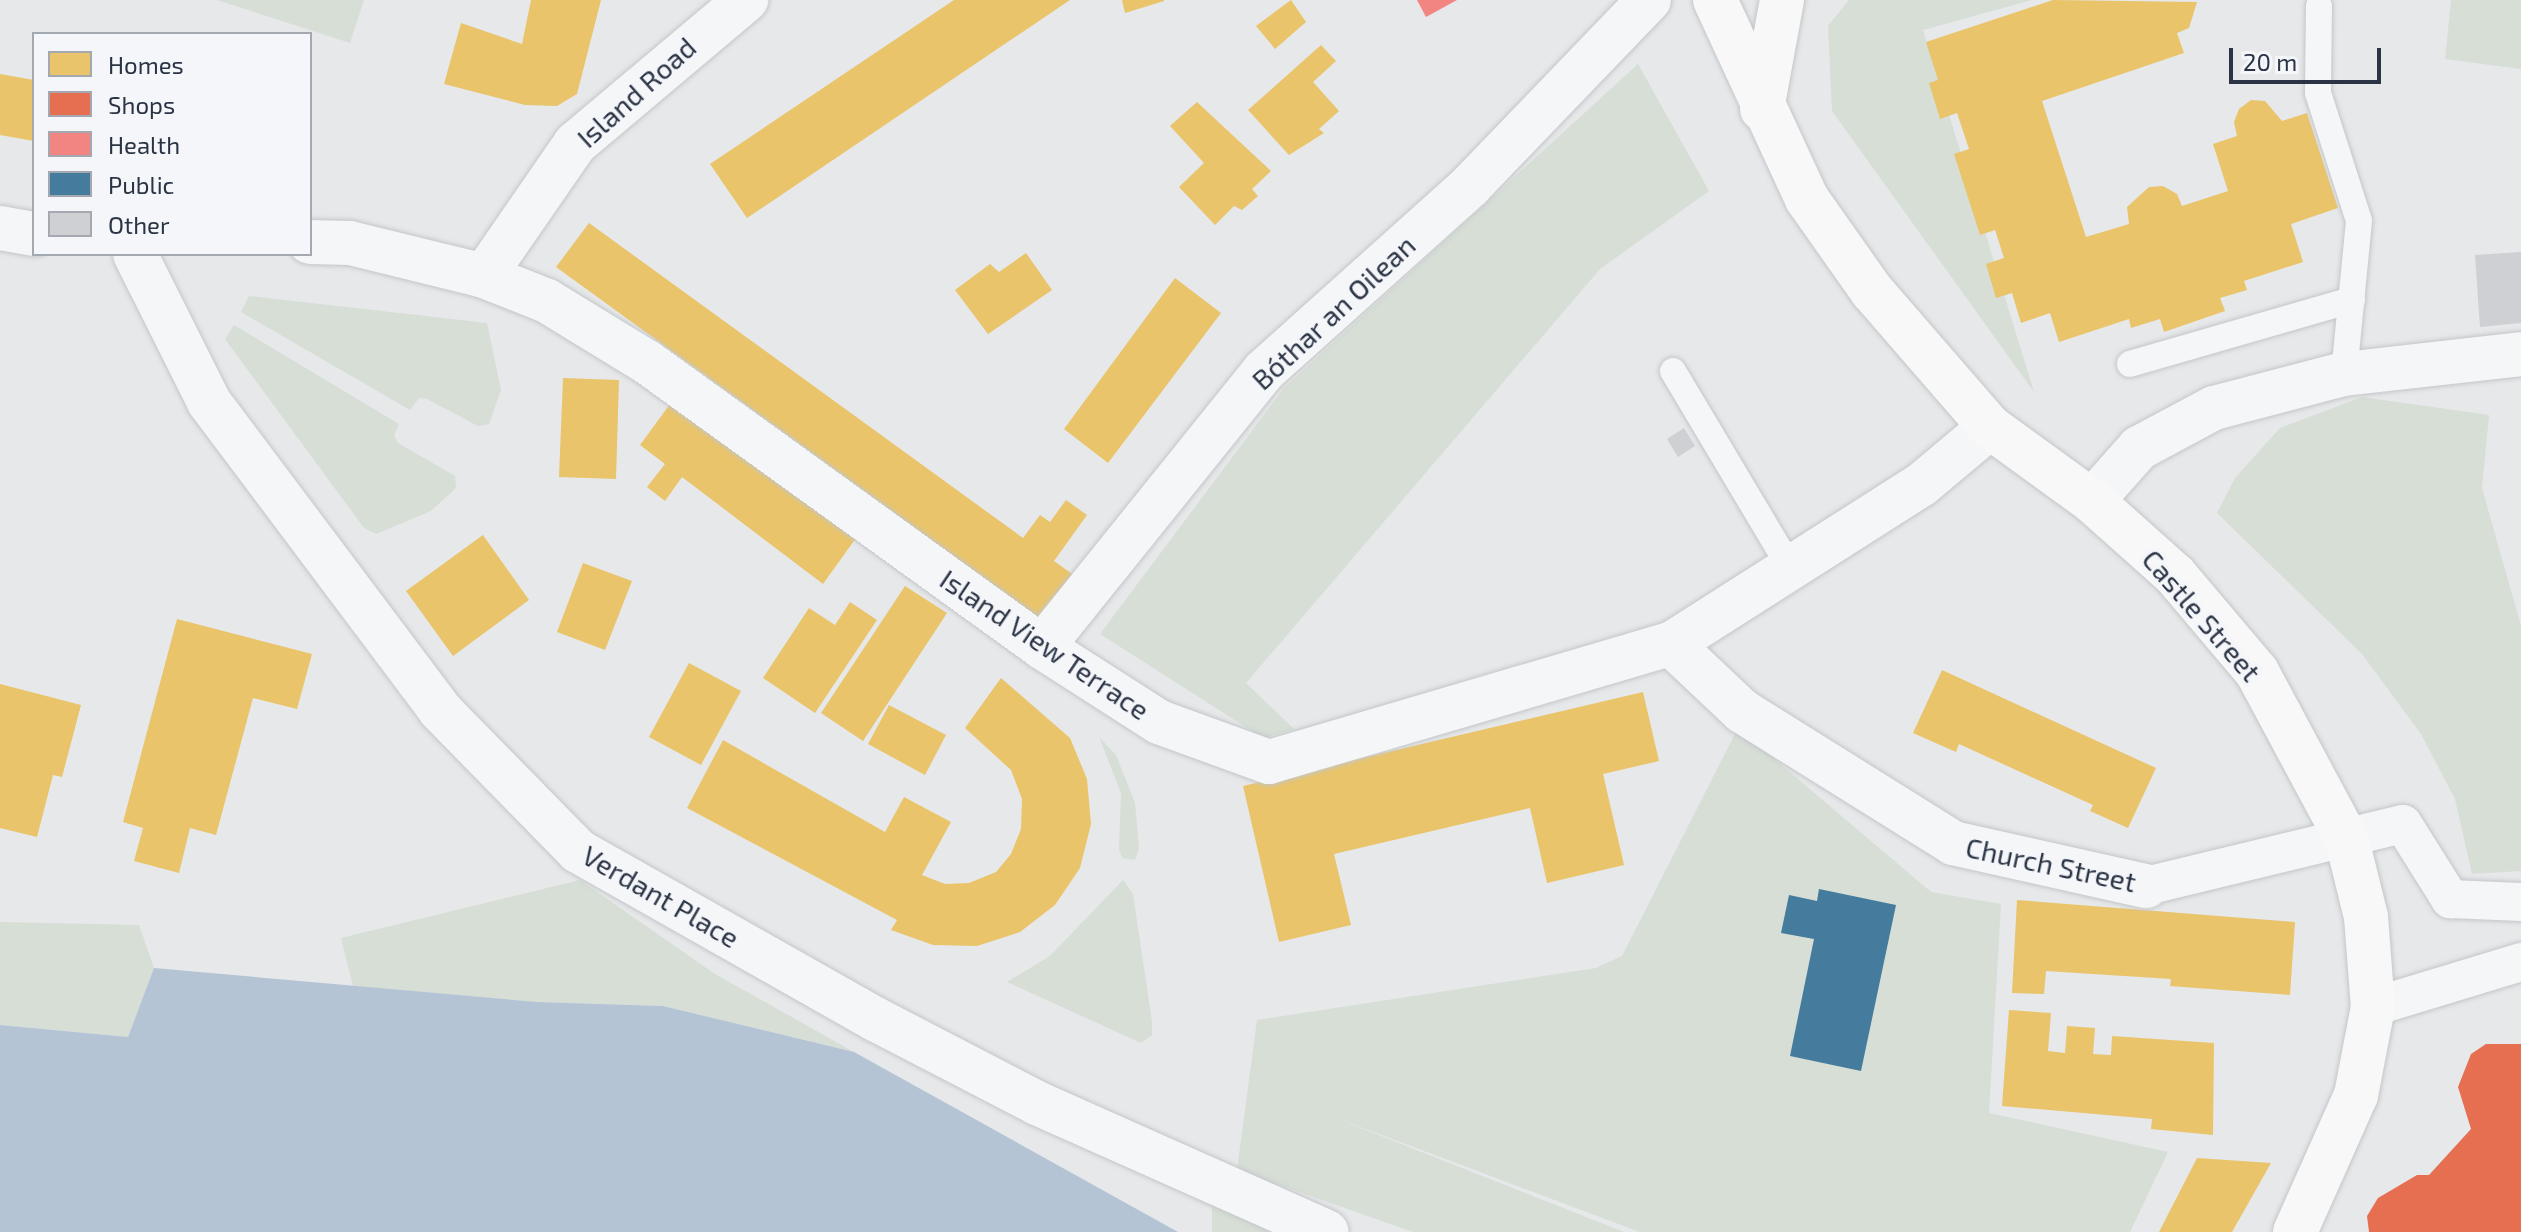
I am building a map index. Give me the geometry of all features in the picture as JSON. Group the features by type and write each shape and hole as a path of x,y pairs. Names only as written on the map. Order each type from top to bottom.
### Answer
{"main road":[{"name":"Castle Street","path":"1715,0 1762,109 1807,199 1872,291 1990,427 2092,501 2175,575 2257,672 2347,840 2366,917 2373,1007 2356,1095 2295,1232"},
{"path":"1762,109 1782,0"}],"street":[{"name":"Island Road","path":"484,276 575,144 746,0"},
{"name":"Bóthar an Oilean","path":"1042,647 1264,371 1470,186 1649,0"},
{"path":"0,228 32,234"},
{"path":"312,242 350,243 484,276"},
{"name":"Verdant Place","path":"136,256 209,402 440,710 578,851 877,1020 1037,1103 1327,1232"},
{"name":"Island View Terrace","path":"484,276 547,301 647,362 1042,647 1159,722 1269,762 1671,644 1792,571 1921,485 1990,427"},
{"path":"2092,501 2139,448 2214,408 2344,374 2521,354"},
{"name":"Church Street","path":"1671,644 1742,711 1953,843 2146,886 2347,840 2403,824 2450,899 2521,902"},
{"path":"2373,1007 2521,962"}],"lane":[{"path":"2319,6 2318,93 2359,221 2344,374"},
{"path":"2130,364 2352,300"},
{"path":"1673,371 1792,571"}],"shaded area":[{"path":"217,0 364,0 350,43"},
{"path":"1849,0 2032,0 1923,30 2034,392 1832,111 1828,26"},
{"path":"2451,0 2521,0 2521,69 2445,59"},
{"path":"1638,64 1709,191 1600,269 1246,683 1294,729 1263,738 1100,634 1284,388"},
{"path":"249,296 487,323 501,390 489,424 478,426 427,399 419,398 410,410 241,312"},
{"path":"234,325 399,424 394,435 398,443 455,476 456,488 431,511 376,534 364,528 225,339"},
{"path":"2362,397 2489,415 2482,488 2521,626 2521,871 2472,874 2455,799 2421,734 2362,654 2217,513 2235,478 2280,428"},
{"path":"1738,728 1931,892 2001,904 1989,1113 2168,1152 2130,1232 1640,1232 1328,1115 1624,1232 1413,1232 1237,1170 1257,1020 1596,968 1622,956"},
{"path":"1099,737 1116,755 1135,803 1139,848 1135,860 1122,858 1119,849 1121,793"},
{"path":"580,880 715,974 854,1052 663,1006 537,1002 353,986 341,938"},
{"path":"1123,880 1133,894 1152,1022 1152,1035 1141,1043 1007,982 1050,956"},
{"path":"0,922 139,925 154,968 128,1037 0,1025"},
{"path":"1212,1201 1288,1232 1212,1232"}],"water":[{"path":"154,968 537,1002 663,1006 854,1052 1178,1232 0,1232 0,1025 128,1037"}],"building: Homes":[{"path":"531,0 601,0 577,94 557,106 525,105 444,84 461,23 522,44"},
{"path":"954,0 1070,0 747,218 710,164"},
{"path":"1122,0 1164,0 1164,1 1125,13"},
{"path":"1291,0 1306,22 1275,49 1256,26"},
{"path":"2053,0 2197,2 2189,28 2177,33 2184,53 2042,101 2086,237 2129,224 2127,207 2149,187 2163,186 2177,194 2182,206 2228,191 2213,144 2237,136 2234,122 2239,109 2251,100 2265,101 2282,121 2307,113 2338,208 2291,224 2303,262 2244,281 2247,290 2220,298 2225,311 2164,332 2160,319 2131,328 2129,319 2059,342 2050,313 2021,323 2012,293 1996,298 1986,264 2004,258 1995,230 1980,235 1954,154 1969,149 1957,113 1940,119 1929,83 1938,80 1926,42"},
{"path":"1321,45 1336,61 1313,82 1339,111 1319,129 1324,133 1289,155 1248,110"},
{"path":"0,74 32,80 32,141 0,135"},
{"path":"1197,102 1271,171 1252,189 1258,196 1242,210 1234,206 1215,225 1179,187 1204,163 1170,126"},
{"path":"589,223 1023,538 1040,515 1050,522 1066,500 1087,515 1054,561 1082,581 1049,625 556,267"},
{"path":"1026,253 1052,290 988,334 955,290 990,264 999,272"},
{"path":"1175,278 1221,313 1108,463 1064,429"},
{"path":"563,378 619,380 616,479 559,477"},
{"path":"673,400 856,538 823,584 682,477 665,501 647,487 665,464 640,445"},
{"path":"483,535 529,600 453,656 406,591"},
{"path":"583,563 632,581 605,650 557,632"},
{"path":"905,586 947,613 863,741 821,713"},
{"path":"850,602 877,620 815,713 763,678 809,608 835,625"},
{"path":"177,619 312,654 297,709 253,698 216,835 190,828 179,873 134,861 143,828 123,822"},
{"path":"689,663 741,691 701,765 649,737"},
{"path":"1942,670 2156,768 2128,828 2090,811 2093,805 1959,744 1956,752 1913,733"},
{"path":"1001,678 1070,738 1087,779 1091,824 1080,868 1055,905 1020,932 977,946 933,945 891,930 897,920 687,808 723,740 885,832 904,797 951,822 922,875 945,884 969,883 996,872 1011,854 1021,829 1022,799 1011,770 965,728"},
{"path":"0,684 81,705 62,777 53,775 37,837 0,828"},
{"path":"1643,692 1659,761 1603,774 1624,865 1547,883 1530,808 1334,854 1351,925 1279,942 1243,786"},
{"path":"889,705 946,735 925,775 868,744"},
{"path":"2017,900 2295,922 2290,995 2170,986 2171,979 2046,971 2044,994 2012,993"},
{"path":"2009,1010 2051,1013 2048,1051 2065,1053 2067,1026 2095,1028 2093,1054 2111,1055 2112,1036 2214,1043 2213,1135 2151,1129 2152,1119 2002,1106"},
{"path":"2197,1158 2271,1163 2232,1232 2159,1232"}],"building: Shops":[{"path":"2486,1044 2521,1044 2521,1232 2369,1232 2367,1216 2378,1198 2417,1175 2429,1175 2471,1129 2458,1087 2471,1054"}],"building: Health":[{"path":"1417,0 1457,0 1426,17"}],"building: Public":[{"path":"1819,889 1896,905 1861,1071 1790,1056 1814,939 1781,933 1789,895 1817,901"}],"building: Other":[{"path":"2521,252 2521,323 2480,327 2475,255"},
{"path":"1684,428 1695,446 1678,457 1667,439"}]}
